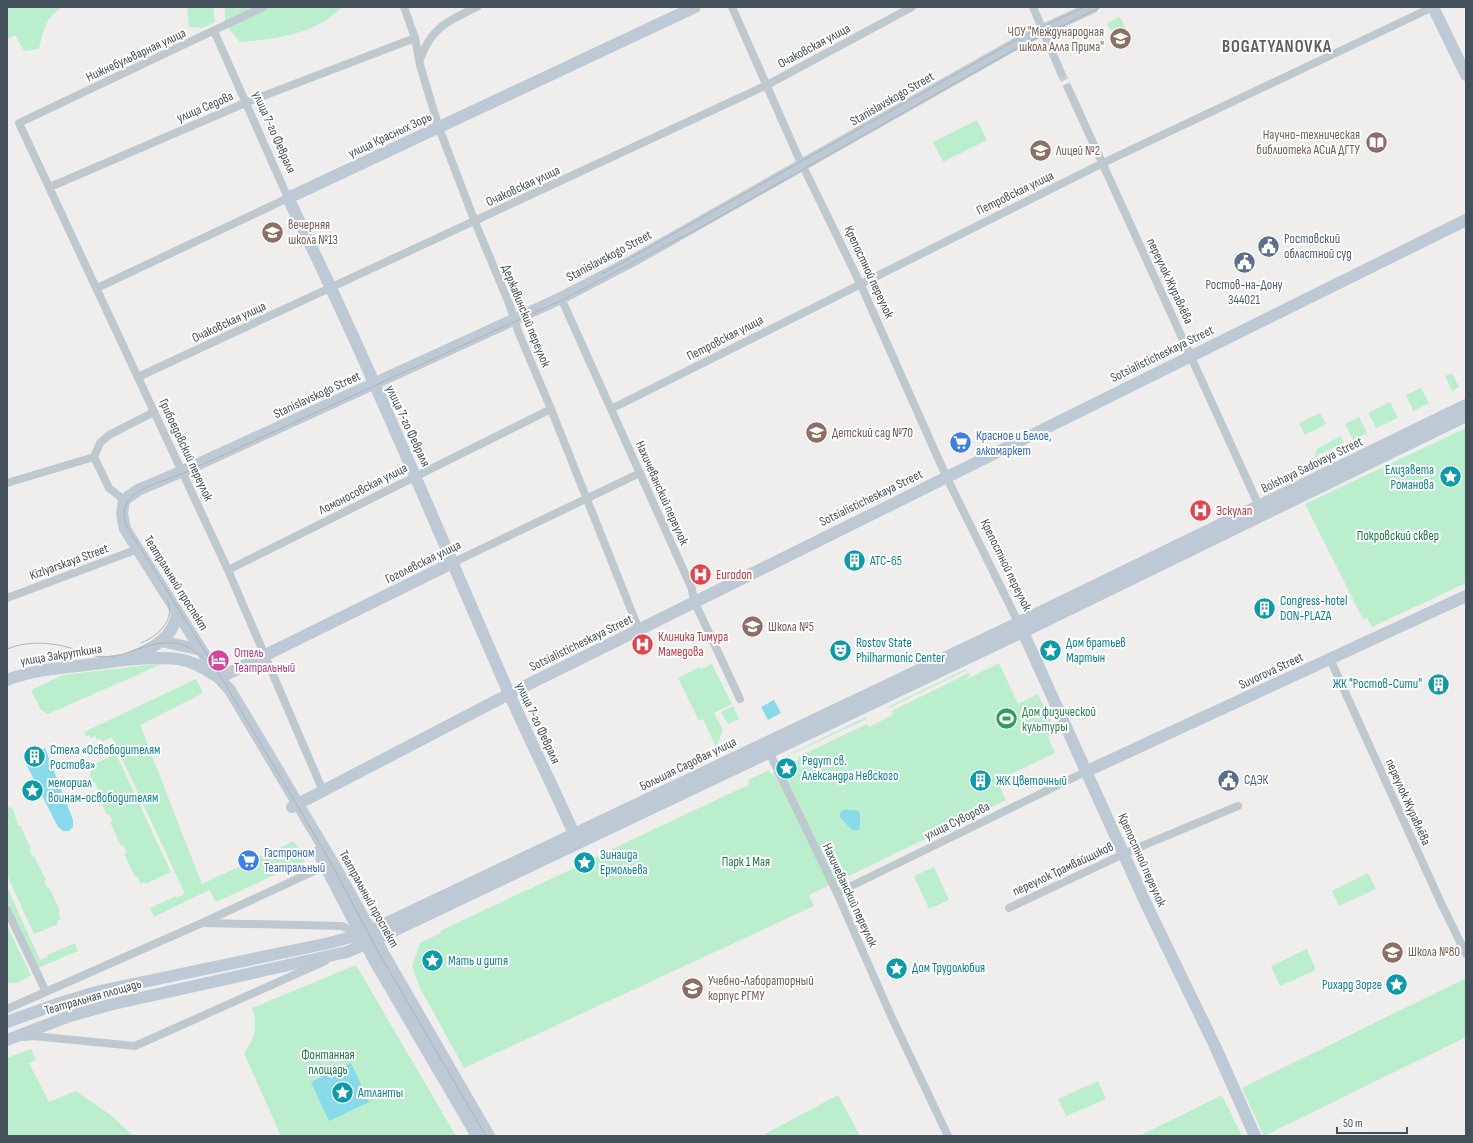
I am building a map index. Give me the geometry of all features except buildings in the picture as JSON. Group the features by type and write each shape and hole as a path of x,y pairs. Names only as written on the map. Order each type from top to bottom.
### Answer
{"street":[{"name":"Нижнебульварная улица","path":"19,123 263,7"},
{"name":"Державинский переулок","path":"404,7 415,38 419,60 439,128 475,222 510,306 513,319 551,409 638,630"},
{"path":"419,60 426,43 444,23 477,7"},
{"name":"улица Красных Зорь","path":"96,288 695,7"},
{"name":"Крепостной переулок","path":"732,7 802,165 860,283 946,476 1020,627 1184,984 1215,1046 1255,1136"},
{"name":"Очаковская улица","path":"138,377 475,222 767,85 912,7"},
{"path":"1033,7 1060,73"},
{"name":"Stanislavskogo Street","path":"124,500 138,490 183,472 561,298 634,260 1043,31 1093,7"},
{"path":"1433,7 1466,76"},
{"name":"Петровская улица","path":"611,409 860,283 1103,163 1433,7"},
{"name":"улица 7-го Февраля","path":"214,31 288,198 332,288 373,384 416,475 452,563 509,694 574,834"},
{"name":"улица Седова","path":"50,187 245,103 415,38"},
{"name":"переулок Журавлёва","path":"1068,88 1259,506"},
{"name":"Грибоедовский переулок","path":"19,123 228,570 323,791"},
{"name":"Sotsialisticheskaya Street","path":"295,806 509,694 946,476 1466,220"},
{"name":"Нахичеванский переулок","path":"561,298 692,589 694,602 740,699"},
{"name":"Bolshaya Sadovaya Street","path":"1020,627 1259,506 1466,405"},
{"name":"Ломоносовская улица","path":"228,570 551,409"},
{"path":"94,457 100,443 109,435 154,412"},
{"name":"Bolshaya Sadovaya Street","path":"1020,627 1466,416"},
{"path":"7,483 94,457"},
{"path":"94,457 110,488 124,500"},
{"name":"Гоголевская улица","path":"219,678 640,472"},
{"name":"Театральный проспект","path":"124,500 122,514 123,523 138,550 219,678 223,694 295,806 477,1136"},
{"name":"Kizlyarskaya Street","path":"7,598 138,550"},
{"name":"Suvorova Street","path":"1087,771 1466,596"},
{"name":"улица Закруткина","path":"120,661 149,649 161,640 173,628 177,612"},
{"name":"Большая Садовая улица","path":"368,938 769,752 1020,627"},
{"name":"Большая Садовая улица","path":"368,938 574,834 1020,627"},
{"path":"161,640 201,650"},
{"name":"улица Закруткина","path":"7,680 36,672 154,658 179,660 202,666 219,678"},
{"name":"переулок Журавлёва","path":"1330,659 1441,903 1466,954"},
{"name":"Нахичеванский переулок","path":"769,752 837,893 890,1012 948,1136"},
{"name":"улица Суворова","path":"837,893 1087,771"},
{"name":"Театральный проспект","path":"295,806 325,866 489,1136"},
{"name":"переулок Трамвайщиков","path":"1009,908 1124,854 1238,806"},
{"name":"Театральная площадь","path":"7,1010 325,866"},
{"path":"7,910 46,992"},
{"name":"Театральная площадь","path":"202,923 342,926 368,938"},
{"name":"Театральная площадь","path":"9,1039 33,1036 135,1046 347,952 368,938"},
{"name":"Театральная площадь","path":"7,1022 63,1002 100,991 368,938"},
{"name":"Театральная площадь","path":"9,1039 70,1016 109,1005 347,952"}],"green space":[{"path":"7,7 63,7 57,10 49,19 44,30 39,49 24,51 15,35 7,39"},
{"path":"187,7 213,7 215,22 202,28 189,27"},
{"path":"225,7 342,7 332,16 320,23 295,34 240,42 225,24"},
{"path":"1120,17 1132,40 1119,46 1107,23"},
{"path":"977,120 987,140 943,162 933,142"},
{"path":"1452,373 1459,387 1452,391 1445,376"},
{"path":"1421,388 1429,403 1413,411 1406,395"},
{"path":"1390,402 1398,418 1376,428 1368,413"},
{"path":"1320,413 1326,424 1305,435 1299,423"},
{"path":"1359,417 1367,433 1353,440 1345,424"},
{"name":"Покровский сквер","path":"1466,428 1466,583 1372,627 1367,618 1363,619 1305,504"},
{"path":"1341,436 1344,443 1316,456 1315,453 1318,448"},
{"name":"Парк 1 Мая","path":"999,663 1018,704 1038,694 1056,733 1048,737 1055,753 997,781 1006,800 809,895 814,906 464,1068 420,988 412,966 420,943 441,933 440,931 750,784 748,780 769,770 771,774 799,760 798,757 867,724 869,727 893,715 892,711 969,673 970,676 961,682"},
{"path":"162,664 48,714 41,710 31,690 63,675"},
{"path":"712,664 732,704 714,713 723,730 716,747 703,719 699,721 678,678 700,667 701,669"},
{"path":"966,669 967,670 889,708 888,707"},
{"path":"196,679 203,693 140,725 202,884 294,841 305,861 216,902 209,890 154,917 150,908 176,896 177,898 185,894 112,737 102,742 101,738 97,740 95,736 91,738 89,735 86,736 84,732"},
{"path":"733,706 739,719 728,724 721,712"},
{"path":"866,717 866,719 788,756 788,755"},
{"path":"116,754 171,872 146,884 145,882 141,884 137,876 135,877 124,853 127,852 123,845 121,846 110,822 112,821 109,814 107,815 96,792 98,791 95,782 92,783 90,774 92,765"},
{"path":"7,806 13,809 18,826 20,825 31,849 29,850 32,857 34,856 46,880 44,881 47,888 49,887 60,911 58,912 61,919 57,921 58,924 34,934 7,875"},
{"path":"934,867 949,900 929,909 914,876"},
{"path":"1368,873 1376,889 1339,906 1332,891"},
{"path":"7,887 40,960 48,957 47,955 75,943 78,951 38,968 7,901"},
{"path":"7,925 31,976 16,983 7,983"},
{"path":"1307,949 1316,970 1280,986 1271,966"},
{"name":"Фонтанная площадь","path":"356,965 456,1136 281,1136 244,1053 251,1042 254,1032 255,1021 252,1008"},
{"path":"1466,978 1466,1037 1264,1136 1242,1088"},
{"path":"31,1049 36,1060 29,1063 49,1102 76,1091 112,1116 133,1136 7,1136 7,1058"},
{"path":"1098,1081 1106,1099 1066,1116 1058,1099"},
{"path":"838,1095 860,1136 766,1136 765,1134"},
{"path":"1222,1095 1242,1136 1139,1136"}],"water":[{"path":"774,700 781,713 768,720 761,707"},
{"path":"45,748 73,820 73,827 69,831 63,831 58,827 23,758 30,755 34,762 40,759 36,752"},
{"path":"843,810 856,810 860,813 859,830 852,830 840,817 840,813"},
{"path":"351,1063 369,1102 329,1121 311,1082"}],"tunnel":[{"path":"1061,73 1068,88"}],"tram line":[{"path":"602,274 1025,35 1085,7"},
{"path":"486,1136 380,955 331,863 297,805 221,677 127,527 124,515 126,505 132,497 151,485 184,473 562,300 705,225 1028,42 1101,7"},
{"path":"141,643 148,640 160,631 168,620 169,606 167,599"},
{"path":"7,649 14,646 45,643 60,645 95,656 105,657 123,654 157,644 176,643 192,649 205,660"}],"place":[{"name":"ЧОУ \"Международная школа Алла Прима\"","path":"1120,39"},
{"name":"Научно-техническая библиотека АСиА ДГТУ","path":"1376,142"},
{"name":"Лицей №2","path":"1041,151"},
{"name":"вечерняя школа №13","path":"273,232"},
{"name":"Ростовский областной суд","path":"1268,246"},
{"name":"Ростов-на-Дону 344021","path":"1244,263"},
{"name":"Детский сад №70","path":"816,433"},
{"name":"Красное и Белое, алкомаркет","path":"961,443"},
{"name":"Елизавета Романова","path":"1450,477"},
{"name":"Эскулап","path":"1201,511"},
{"name":"АТС-65","path":"855,561"},
{"name":"Eurodon","path":"701,575"},
{"name":"Congress-hotel DON-PLAZA","path":"1265,608"},
{"name":"Школа №5","path":"752,627"},
{"name":"Клиника Тимура Мамедова","path":"642,644"},
{"name":"Rostov State Philharmonic Center","path":"840,650"},
{"name":"Дом братьев Мартын","path":"1051,650"},
{"name":"Отель Театральный","path":"218,660"},
{"name":"ЖК \"Ростов-Сити\"","path":"1438,684"},
{"name":"Дом физической культуры","path":"1007,719"},
{"name":"Стела «Освободителям Ростова»","path":"35,757"},
{"name":"Редут св. Александра Невского","path":"786,768"},
{"name":"СДЭК","path":"1228,780"},
{"name":"ЖК Цветочный","path":"981,781"},
{"name":"мемориал воинам-освободителям","path":"33,790"},
{"name":"Гастроном Театральный","path":"249,860"},
{"name":"Зинаида Ермольева","path":"585,862"},
{"name":"Школа №80","path":"1392,952"},
{"name":"Мать и дитя","path":"433,961"},
{"name":"Дом Трудолюбия","path":"896,968"},
{"name":"Рихард Зорге","path":"1397,985"},
{"name":"Учебно-Лабораторный корпус РГМУ","path":"692,988"},
{"name":"Атланты","path":"342,1093"}],"district":[{"name":"BOGATYANOVKA","path":"1277,47"}]}
